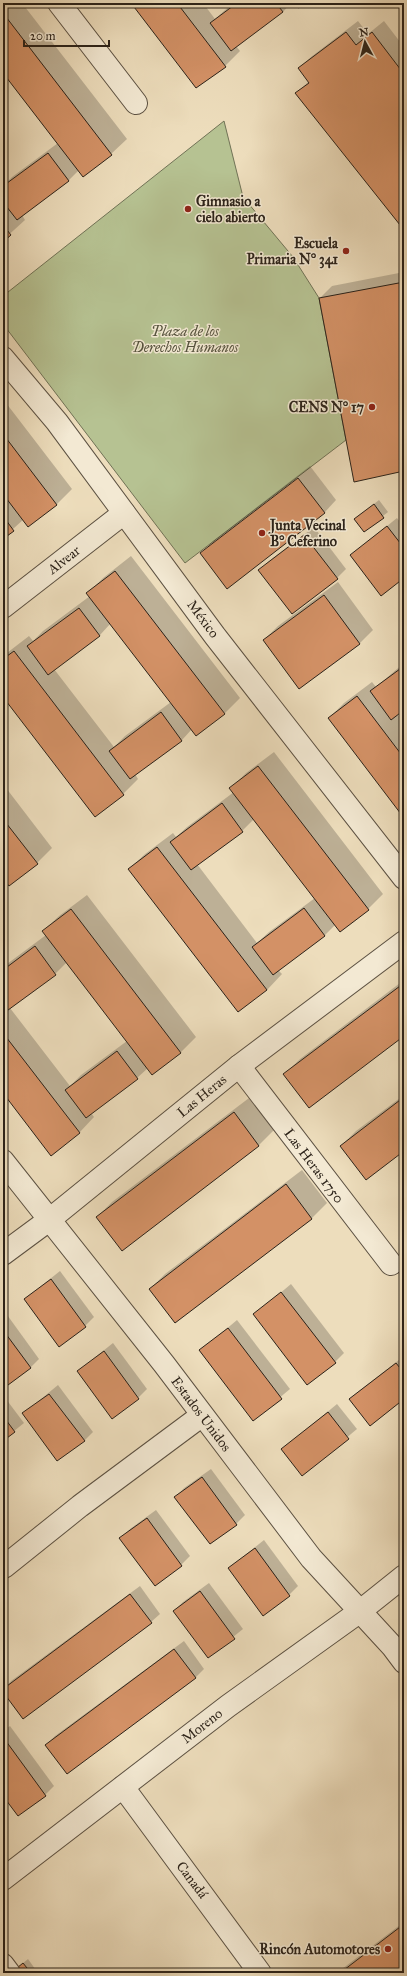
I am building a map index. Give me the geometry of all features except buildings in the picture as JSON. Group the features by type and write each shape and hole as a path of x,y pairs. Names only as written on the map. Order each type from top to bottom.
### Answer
{"street":[{"path":"59,3 136,104"},
{"name":"México","path":"3,358 57,422 215,636 404,878"},
{"name":"Alvear","path":"3,607 124,513"},
{"name":"Las Heras","path":"3,1254 49,1220 239,1066 404,942"},
{"name":"Las Heras 1750","path":"239,1066 391,1264"},
{"name":"Estados Unidos","path":"3,1161 164,1364 201,1416 311,1558 359,1612 392,1646 404,1662"},
{"path":"4,1567 80,1506 201,1416"},
{"name":"Moreno","path":"3,1879 228,1706 359,1612 404,1576"},
{"name":"Canadá","path":"123,1787 260,1973"},
{"path":"3,1965 9,1973"}],"green space":[{"name":"Plaza de los Derechos Humanos","path":"224,121 243,197 293,257 319,298 346,440 185,563 3,324 3,296"}],"place":[{"name":"Gimnasio a cielo abierto","path":"188,209"},
{"name":"Escuela Primaria N° 341","path":"346,251"},
{"name":"CENS N° 17","path":"372,407"},
{"name":"Junta Vecinal B° Ceferino","path":"262,533"},
{"name":"Rincón Automotores","path":"388,1949"}]}
